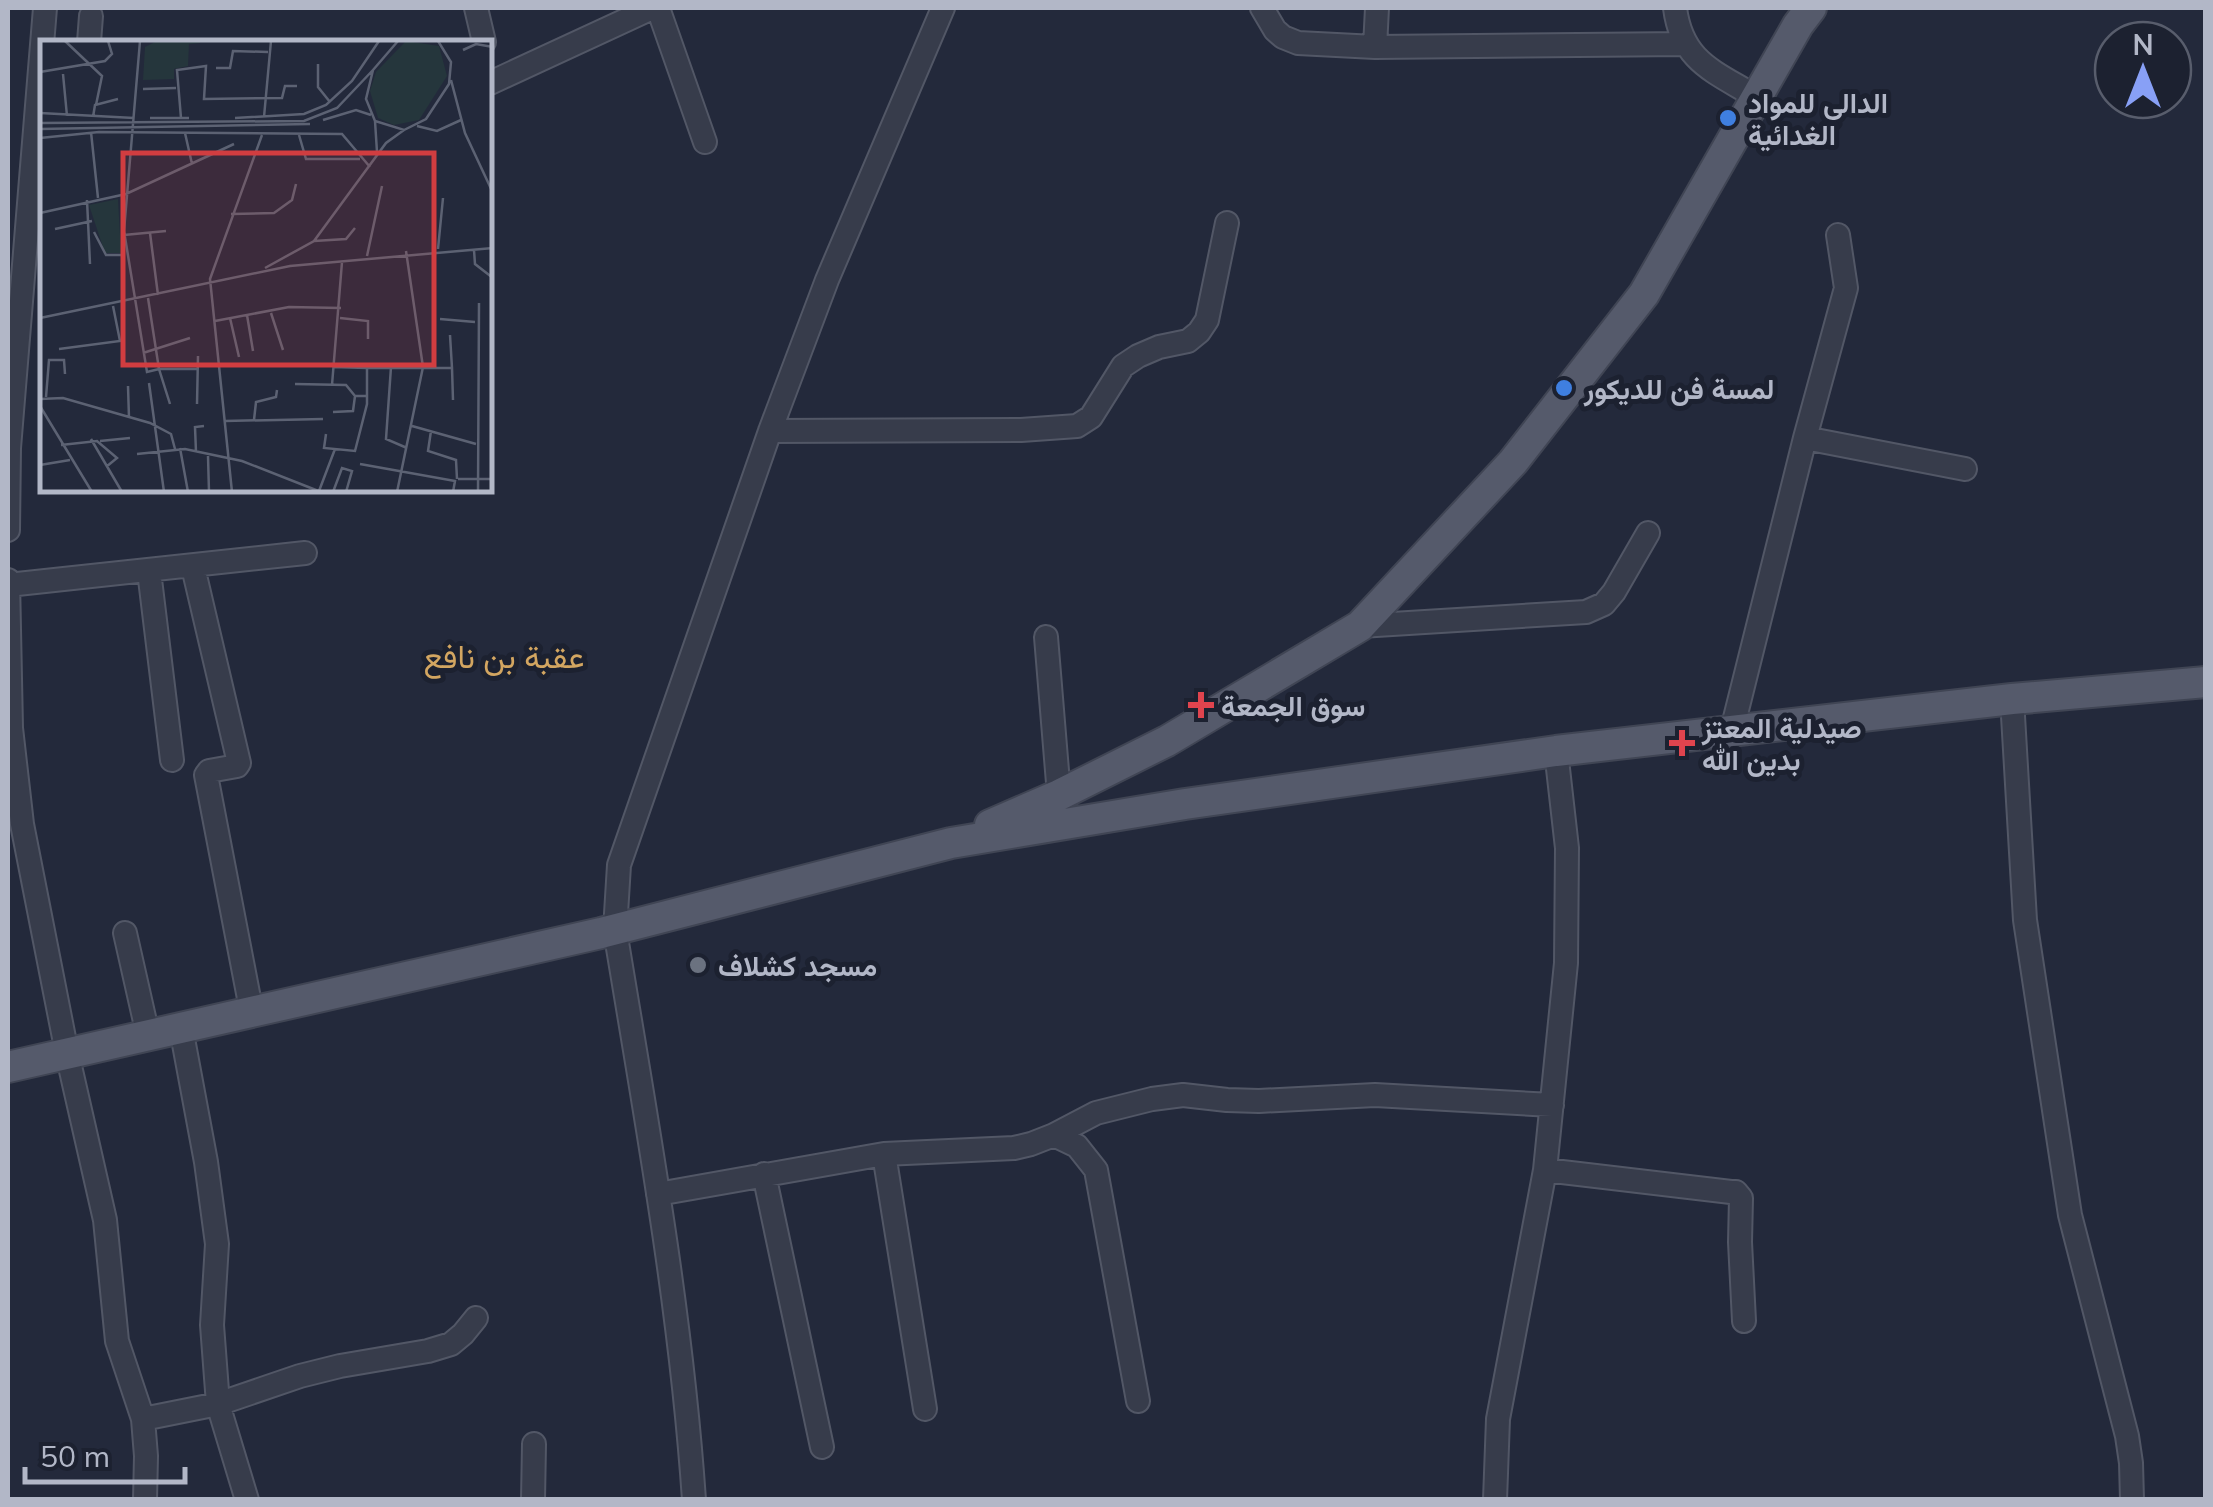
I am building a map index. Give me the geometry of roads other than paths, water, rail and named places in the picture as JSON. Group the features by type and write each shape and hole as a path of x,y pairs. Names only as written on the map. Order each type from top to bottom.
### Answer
{"main road":[{"path":"951,843 1167,741 1360,626 1512,462 1644,294 1804,13"},
{"path":"8,1067 615,930 951,843 1556,751 2012,699 2206,682"},
{"path":"1134,813 1120,800 1118,789 1125,769 1138,756"}],"street":[{"path":"43,40 45,8"},
{"path":"476,8 484,40"},
{"path":"492,78 655,8 705,142"},
{"path":"694,1500 688,1417 658,1194 615,930 619,864 770,431 827,280 943,8"},
{"path":"1262,8 1282,37 1298,43 1375,47 1684,44"},
{"path":"1375,47 1377,8"},
{"path":"1675,8 1684,44 1698,61 1756,97"},
{"path":"89,40 91,16"},
{"path":"8,530 9,448 40,75"},
{"path":"770,431 1021,430 1076,426 1091,416 1123,366 1159,347 1188,341 1208,320 1227,223"},
{"path":"1732,730 1846,288 1838,235"},
{"path":"1805,438 1964,468"},
{"path":"1360,626 1586,612 1604,604 1614,592 1648,534"},
{"path":"145,1500 142,1419 117,1342 105,1220 67,1054 22,824 9,728 8,582 305,553"},
{"path":"193,566 238,763 209,771 206,776 252,1014"},
{"path":"149,571 172,760"},
{"path":"1046,638 1059,795"},
{"path":"2012,699 2025,920 2070,1215 2127,1436 2132,1500"},
{"path":"1495,1500 1498,1419 1546,1170 1566,963 1567,848 1556,751"},
{"path":"125,933 148,1035"},
{"path":"181,1028 217,1244 212,1325 218,1404 247,1500"},
{"path":"658,1194 884,1154 1004,1149 1032,1144 1096,1113 1152,1099 1183,1096 1259,1101 1376,1095 1552,1105"},
{"path":"1054,1135 1077,1146 1096,1170 1138,1401"},
{"path":"884,1154 925,1410"},
{"path":"1546,1170 1739,1194 1744,1322"},
{"path":"764,1174 822,1447"},
{"path":"142,1419 218,1404 340,1366 428,1351 450,1344 476,1318"},
{"path":"532,1500 534,1444"}],"place":[{"name":"الدالي للمواد الغدائية","path":"1728,118"},
{"name":"لمسة فن للديكور","path":"1564,388"},
{"name":"سوق الجمعة","path":"1201,705"},
{"name":"صيدلية المعتز بدين الله","path":"1682,743"},
{"name":"مسجد كشلاف","path":"698,965"}],"district":[{"name":"عقبة بن نافع","path":"504,656"}]}
